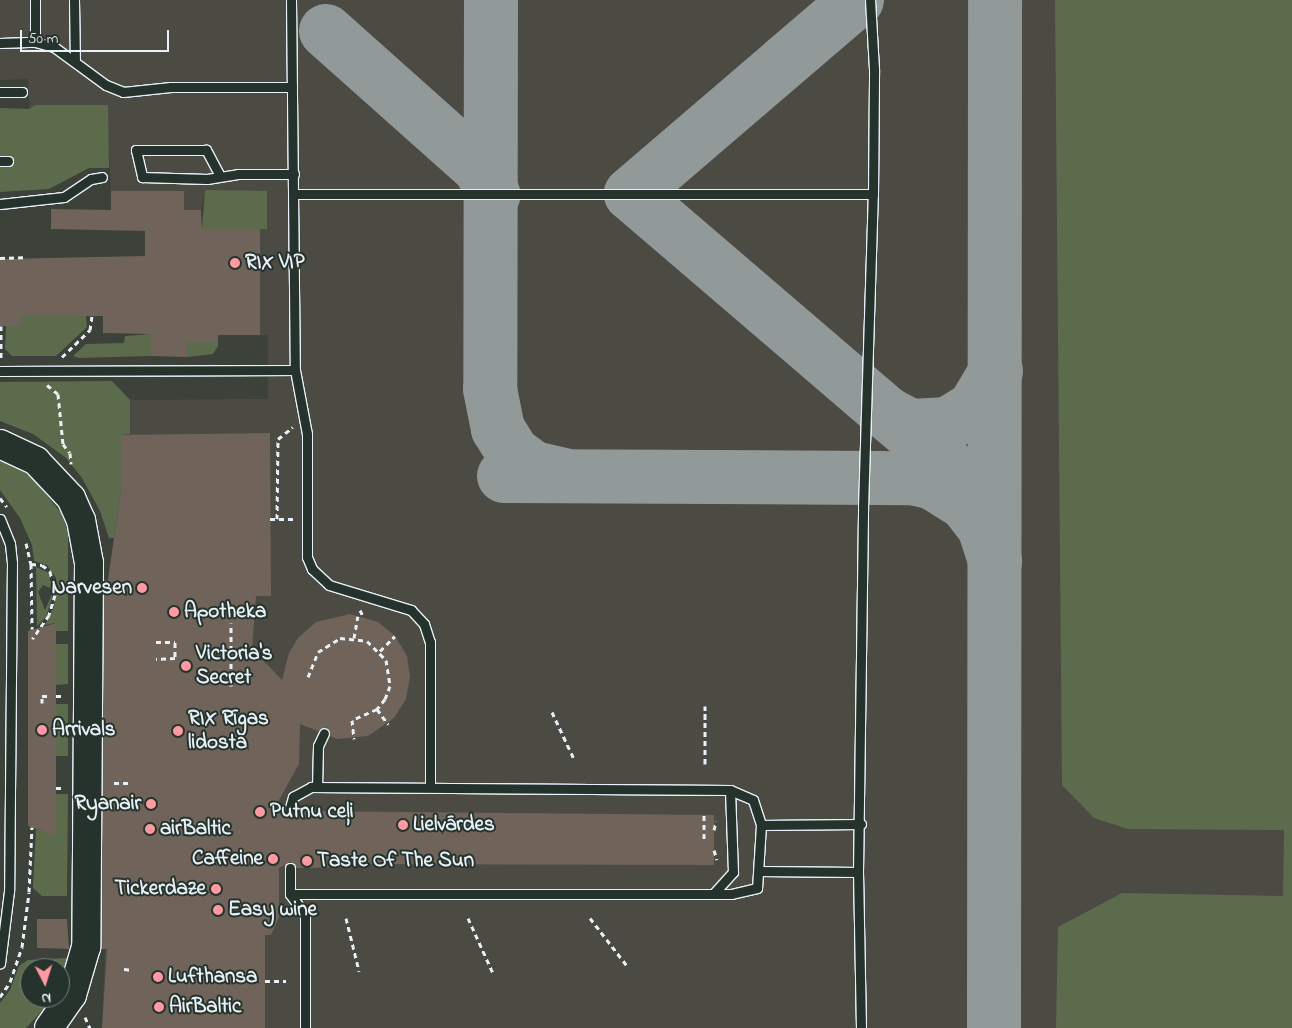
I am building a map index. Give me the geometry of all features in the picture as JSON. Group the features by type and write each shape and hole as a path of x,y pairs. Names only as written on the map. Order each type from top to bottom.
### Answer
{"main road":[{"path":"0,444 36,461 71,498 81,520 89,563 86,947 72,995 49,1028"}],"lane":[{"path":"35,0 36,42"},
{"path":"74,0 75,62"},
{"path":"291,0 295,194 295,370 307,434 306,546 312,569 329,585 411,610 424,624 430,642 430,787"},
{"path":"860,1028 858,872 861,824 863,508 873,194 874,69 870,0"},
{"path":"0,42 36,42 54,48 106,85 122,92 171,87 292,87"},
{"path":"0,92 22,92"},
{"path":"220,176 206,150 136,150 142,177 207,178 294,174"},
{"path":"0,204 64,197 91,179 102,177"},
{"path":"295,194 873,194"},
{"path":"0,371 295,370"},
{"path":"0,519 10,544 12,573 9,891 0,963"},
{"path":"317,787 318,746 324,733"},
{"path":"289,811 293,797 301,790 317,787 730,790 752,800 761,825 757,888 731,894 715,892 290,894"},
{"path":"715,892 733,872 730,790"},
{"path":"761,825 861,824"},
{"path":"290,868 290,894 305,914 304,1028"},
{"path":"759,871 858,872"}],"path":[{"path":"0,258 24,257"},
{"path":"60,359 90,330 92,316"},
{"path":"1,326 1,359 11,359"},
{"path":"29,371 58,394 63,444 70,461"},
{"path":"277,519 278,439 304,418"},
{"path":"32,564 50,571 55,595 49,616 32,639"},
{"path":"354,638 358,616"},
{"path":"231,623 231,686"},
{"path":"380,651 395,636"},
{"path":"308,677 318,652 334,641 354,638 367,641 380,651 390,672 390,686 377,709 352,720 354,739"},
{"path":"156,642 175,642 175,658 156,659"},
{"path":"42,703 42,696 51,696"},
{"path":"56,696 68,696"},
{"path":"705,764 706,706"},
{"path":"377,709 388,724"},
{"path":"552,712 575,761"},
{"path":"114,783 130,783"},
{"path":"704,815 704,839"},
{"path":"0,997 10,982 22,947 29,892 32,827"},
{"path":"346,918 359,971"},
{"path":"468,918 493,973"},
{"path":"590,918 628,968"},
{"path":"124,970 133,970"},
{"path":"265,981 286,981"},
{"path":"86,1018 90,1028"}],"shaded area":[{"name":"RIX Rīgas lidosta","path":"0,0 1292,0 1292,1028 102,1028 121,553 112,553 121,489 121,435 130,434 130,400 268,399 268,335 260,335 260,229 267,229 205,190 201,210 184,210 183,191 111,191 108,133 31,135 28,79 0,80"}],"green space":[{"path":"1055,0 1292,0 1292,1028 1056,1028 1058,927 1122,893 1283,896 1284,830 1128,829 1094,818 1062,785"},
{"path":"35,105 108,105 109,168 89,168 49,189 0,192 0,108 29,109"},
{"path":"205,190 267,191 267,229 202,229"},
{"path":"21,316 86,316 87,327 56,356 12,356 5,349 6,326 20,326"},
{"path":"151,334 151,356 79,358 73,356 86,344 124,343 125,336"},
{"path":"187,342 218,342 218,346 213,354 187,357"},
{"path":"112,381 130,400 130,434 121,435 121,489 114,538 109,538 100,511 82,478 66,458 33,434 0,421 0,382"},
{"path":"0,459 31,476 61,513 68,531 68,631 56,631 55,623 45,625 54,607 56,578 47,565 34,561 32,545 20,518 0,490"},
{"path":"36,567 49,573 53,595 46,617 37,626","holes":["43,585 50,588 52,594 45,610 38,592"]},
{"path":"56,644 68,644 68,684 56,685"},
{"path":"56,704 68,704 68,756 56,756"},
{"path":"56,794 68,794 67,896 42,896 33,888 36,829 56,835"},
{"path":"19,966 20,1008 45,1008 26,1028 0,1028 0,1003 10,990"}],"building":[{"path":"111,191 184,191 184,210 201,210 202,229 260,229 260,335 218,335 218,342 187,342 187,357 151,356 151,334 103,333 103,316 21,316 21,326 0,326 0,259 145,256 145,231 51,229 51,209 111,210"},
{"name":"RIX Rīgas lidosta","path":"270,433 271,596 256,596 252,649 282,680 289,653 298,638 316,622 350,614 378,622 395,636 407,656 410,677 406,699 394,718 368,736 337,739 330,736 326,727 318,731 300,724 299,764 273,811 283,811 290,817 295,811 714,815 714,865 352,864 351,867 296,868 290,862 279,868 279,917 271,935 265,935 265,1028 102,1028 107,949 101,949 104,580 108,580 121,489 121,435"},
{"name":"Arrivals","path":"56,623 56,836 28,826 28,631"},
{"path":"37,919 67,919 69,949 37,948"}],"taxiway":[{"path":"491,0 490,389 498,429 513,453 534,468 564,475"},
{"path":"857,0 631,194 888,414"},
{"path":"994,1028 995,0"},
{"path":"326,31 480,168 494,195"},
{"path":"949,466 888,414 911,426 948,424 974,408 996,371"},
{"path":"504,476 912,478 933,483 966,504 984,527 995,561"}],"place":[{"name":"RIX VIP","path":"235,263"},
{"name":"Narvesen","path":"142,588"},
{"name":"Apotheka","path":"174,612"},
{"name":"Victoria's Secret","path":"186,666"},
{"name":"Arrivals","path":"42,730"},
{"name":"RIX Rīgas lidosta","path":"178,731"},
{"name":"Ryanair","path":"151,804"},
{"name":"Putnu ceļi","path":"260,812"},
{"name":"Lielvārdes","path":"403,825"},
{"name":"airBaltic","path":"150,829"},
{"name":"Caffeine","path":"273,859"},
{"name":"Taste Of The Sun","path":"307,861"},
{"name":"Tickerdaze","path":"216,889"},
{"name":"Easy wine","path":"218,910"},
{"name":"Lufthansa","path":"158,977"},
{"name":"AirBaltic","path":"159,1007"}]}
